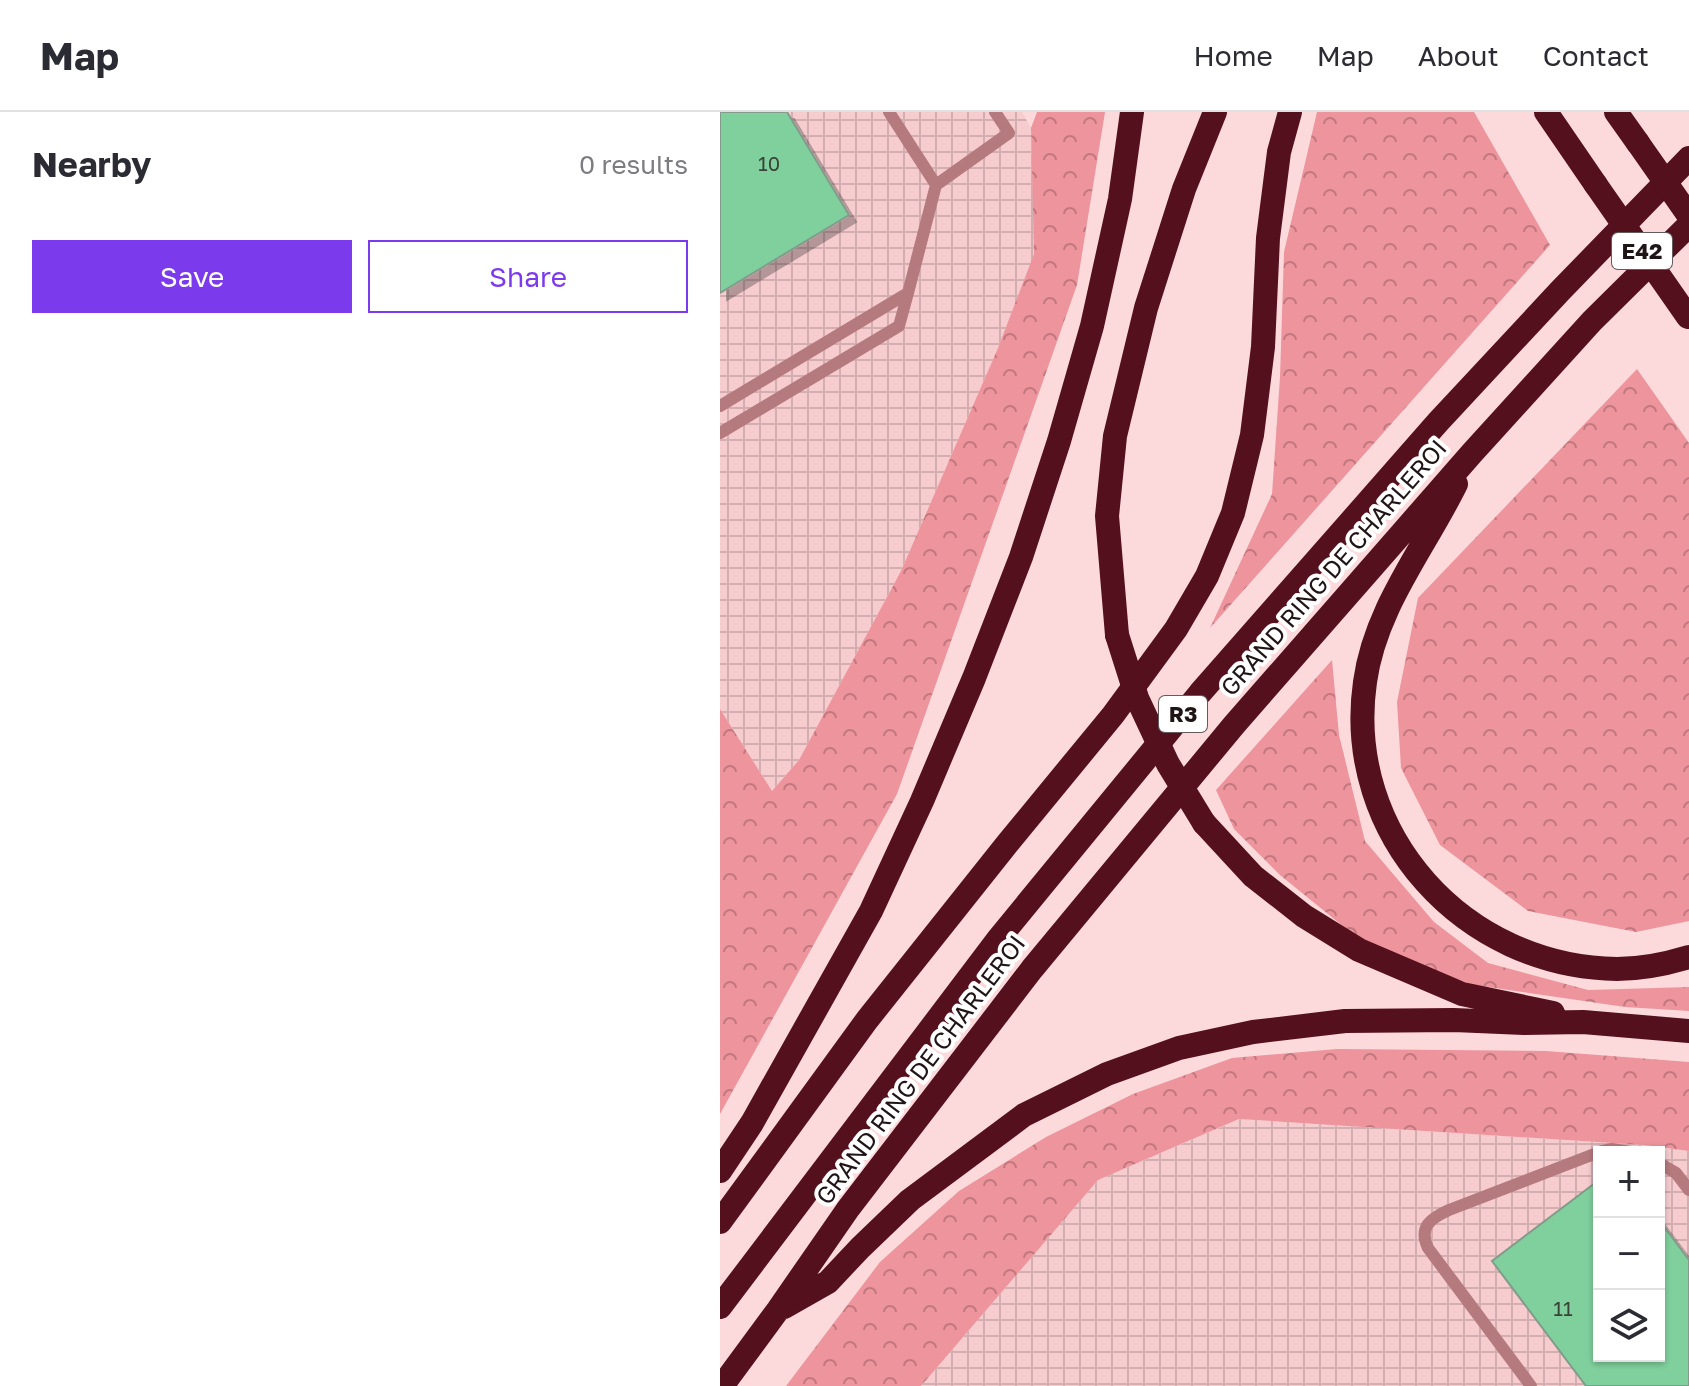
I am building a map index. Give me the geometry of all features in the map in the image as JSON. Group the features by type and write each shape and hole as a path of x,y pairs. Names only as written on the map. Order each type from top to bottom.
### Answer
{"highway":[{"path":"720,1171 752,1123 871,911 974,678 1021,557 1084,355 1120,199 1132,112"},
{"path":"1215,112 1184,189 1146,308 1115,436 1107,516 1117,635 1137,698 1168,764 1204,823 1253,876 1304,916 1359,950 1462,994 1583,1022"},
{"path":"720,1222 867,1020 1113,715 1176,629 1207,576 1233,513 1252,435 1263,347 1268,238 1279,152 1290,112"},
{"name":"E42","path":"1546,112 1689,318"},
{"name":"E42","path":"1616,112 1689,216"},
{"name":"GRAND RING DE CHARLEROI","path":"720,1307 999,938 1200,693 1438,422 1689,158"},
{"name":"GRAND RING DE CHARLEROI","path":"722,1386 848,1209 1032,969 1234,725 1592,321 1689,225"},
{"path":"1472,453 1439,519 1393,594 1372,648 1362,714 1366,758 1376,800 1401,850 1418,874 1457,913 1502,941 1551,961 1599,968 1645,967 1689,957"},
{"path":"778,1310 828,1282 910,1200 1024,1115 1107,1074 1179,1048 1253,1032 1345,1021 1583,1022 1689,1031"}],"lane":[{"path":"889,112 936,185"},
{"path":"720,433 899,326 936,185 1009,133 995,112"},
{"path":"720,406 908,293"},
{"path":"1531,1386 1428,1248 1424,1235 1434,1217 1593,1154"},
{"path":"1665,1167 1676,1173 1689,1190"}],"shaded area":[{"path":"720,112 1022,112 1031,128 1035,254 998,348 901,571 799,760 772,791 720,709"},
{"path":"1240,1119 1652,1146 1593,1146 1593,1362 1665,1362 1665,1148 1689,1151 1689,1386 921,1386 1098,1180"}],"green space":[{"path":"1037,112 1105,112 1077,285 897,794 720,1114 720,709 772,791 799,760 901,571 998,348 1034,254 1031,128"},
{"path":"1317,112 1474,112 1550,245 1210,628 1272,494 1284,252"},
{"path":"1637,369 1689,443 1689,921 1636,932 1528,911 1440,845 1401,768 1397,702 1418,598"},
{"path":"1332,660 1339,735 1365,841 1434,922 1488,963 1588,990 1689,987 1689,1011 1625,1007 1474,985 1399,960 1355,936 1280,875 1234,829 1216,790"},
{"path":"1337,1049 1546,1051 1689,1062 1689,1151 1665,1146 1239,1119 1098,1180 921,1386 786,1386 880,1262 959,1191 1046,1137 1133,1094 1232,1058"}],"building":[{"path":"720,112 787,112 849,215 720,293"},
{"path":"1593,1185 1593,1362 1665,1362 1665,1228 1689,1260 1689,1386 1586,1386 1492,1261"}]}
